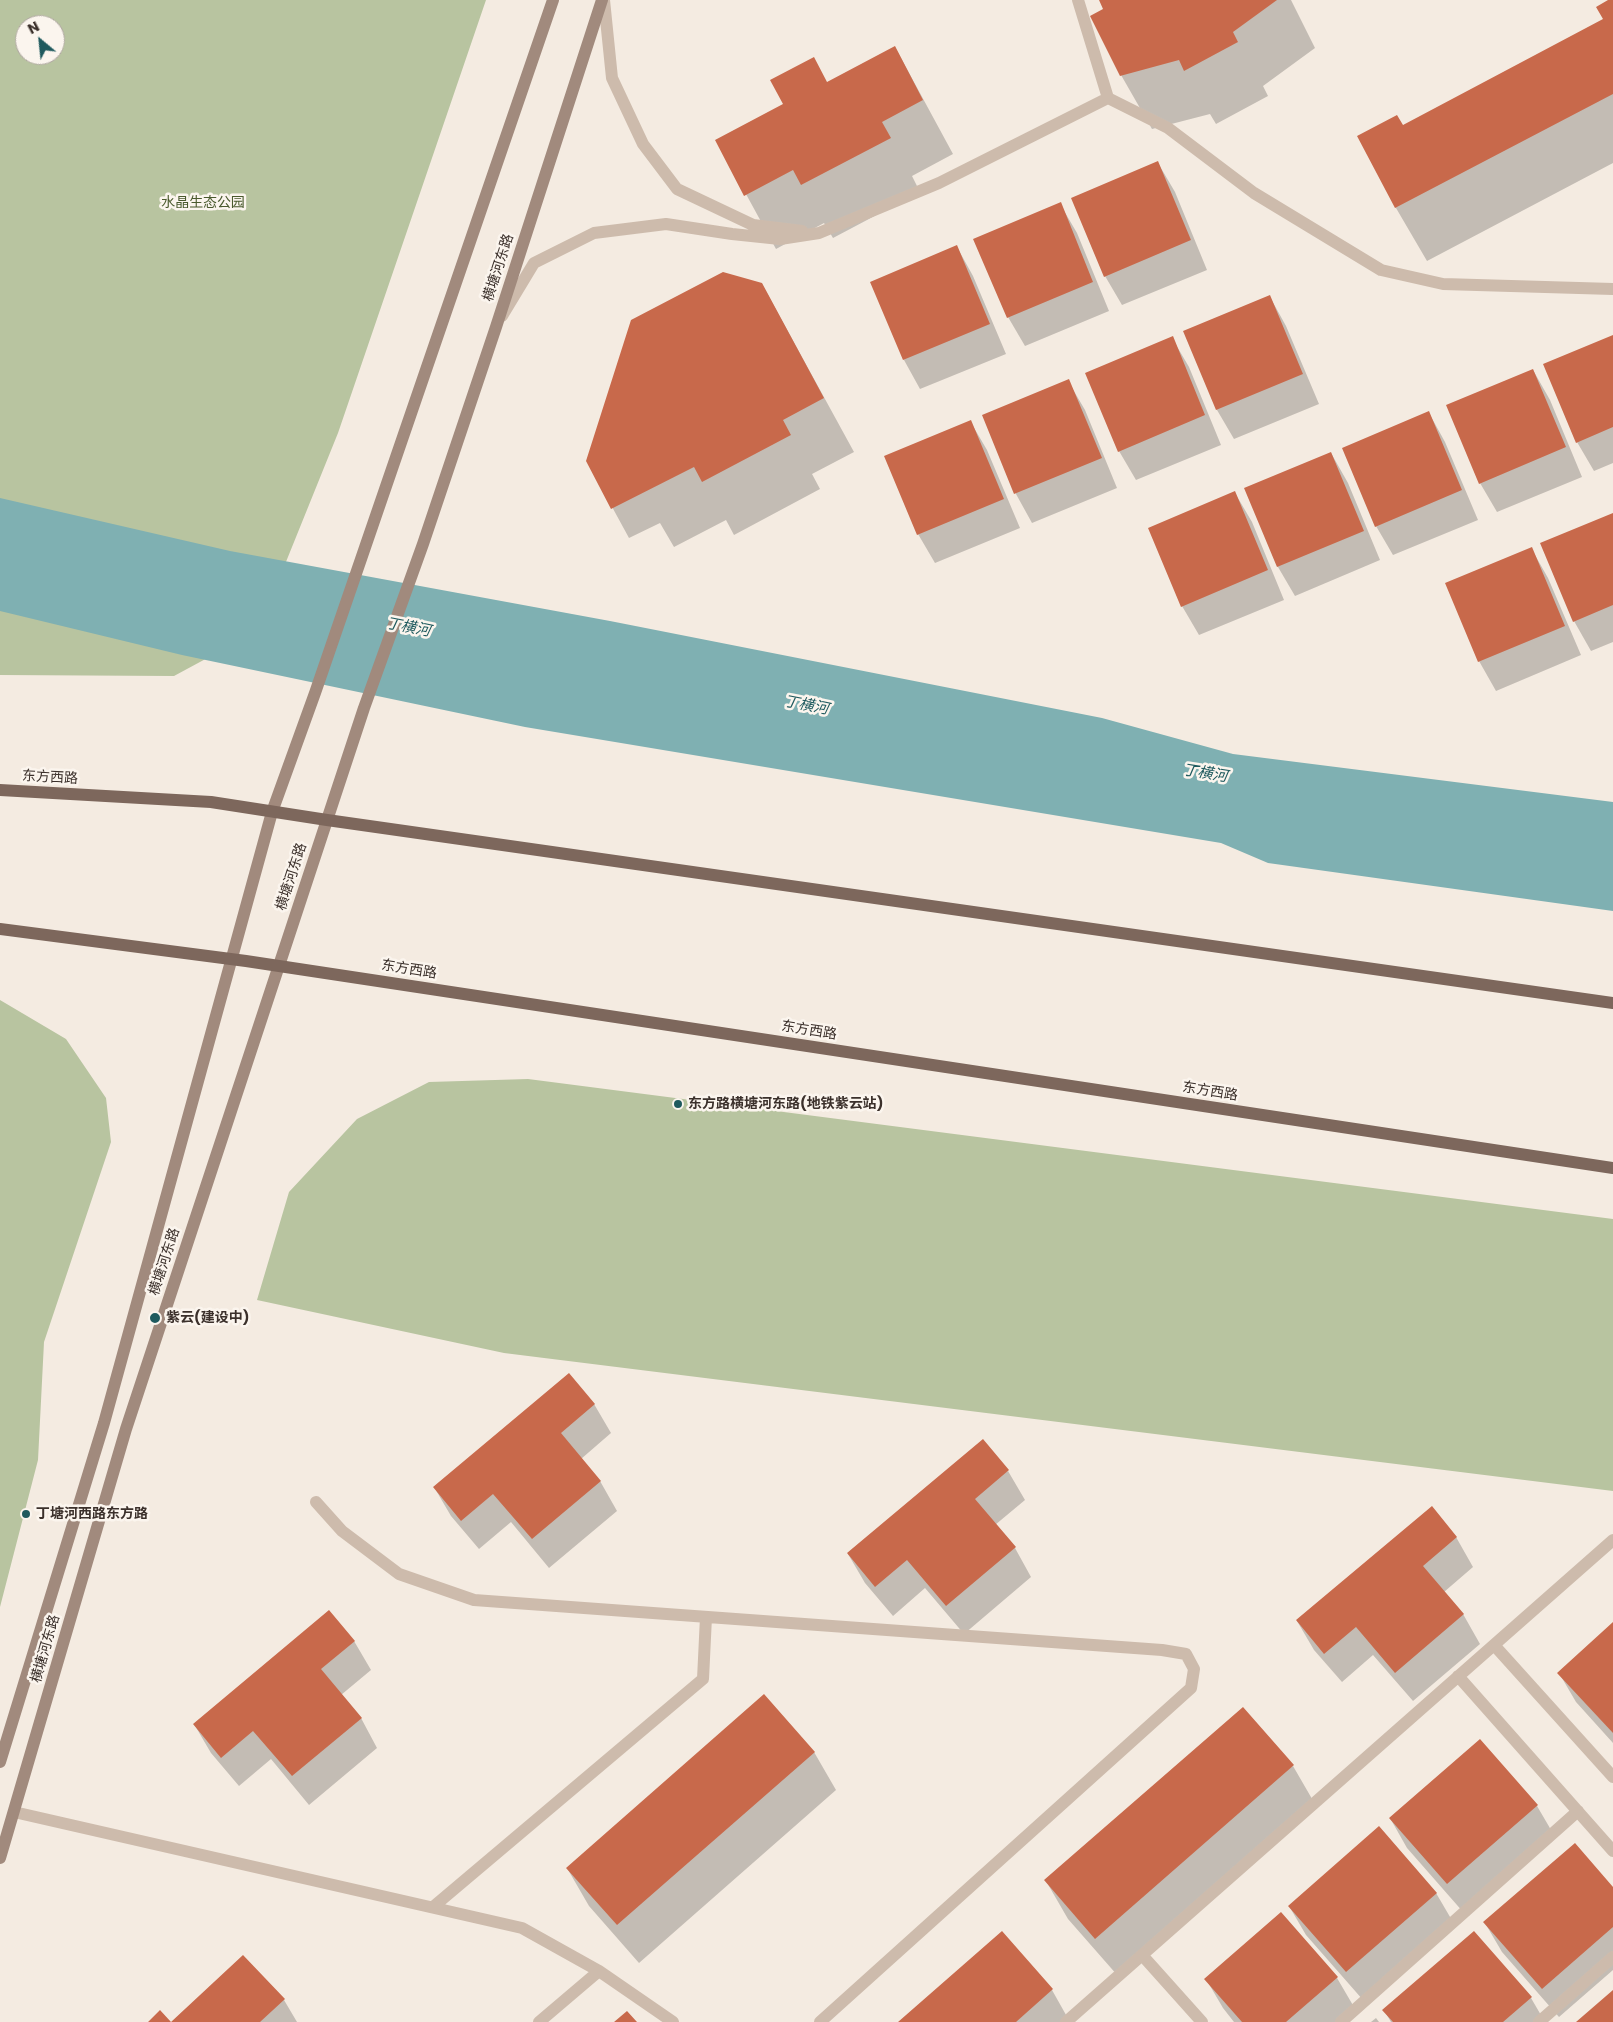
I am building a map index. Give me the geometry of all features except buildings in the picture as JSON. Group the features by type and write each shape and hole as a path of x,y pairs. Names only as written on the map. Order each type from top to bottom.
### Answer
{"main road":[{"name":"横塘河东路","path":"0,1762 104,1423 272,812 315,693 553,0"},
{"name":"横塘河东路","path":"0,1858 126,1429 364,708 423,544 603,0"},
{"name":"东方西路","path":"0,790 211,802 1613,1003"},
{"name":"东方西路","path":"0,930 231,959 1613,1168"}],"lane":[{"path":"603,0 612,78 644,144 677,189 753,225 819,233"},
{"path":"1078,0 1108,98 1168,128 1254,193 1381,270 1443,284 1613,289"},
{"path":"496,326 534,263 594,233 666,224 780,239 819,233 939,183 1108,98"},
{"path":"316,1502 342,1531 399,1574 474,1600 1162,1650 1186,1654 1194,1669 1191,1688 820,2022"},
{"path":"1066,2022 1613,1540"},
{"path":"433,1907 703,1679 706,1617"},
{"path":"1494,1644 1611,1772"},
{"path":"1458,1676 1613,1852"},
{"path":"1341,2022 1578,1811"},
{"path":"14,1812 522,1928 599,1971 673,2022"},
{"path":"1142,1955 1202,2022"},
{"path":"1539,2022 1613,1957"},
{"path":"539,2022 599,1971"}],"green space":[{"name":"水晶生态公园","path":"0,0 486,0 338,433 271,599 237,642 174,676 0,675"},
{"path":"0,1000 66,1039 106,1098 111,1142 44,1342 38,1460 0,1607"},
{"path":"528,1079 1613,1219 1613,1491 504,1353 257,1300 289,1192 357,1119 429,1082"}],"water":[{"name":"丁横河","path":"0,498 230,551 610,621 1102,718 1233,754 1613,802 1613,911 1268,863 1221,843 525,727 182,655 0,611"}],"place":[{"name":"东方路横塘河东路(地铁紫云站)","path":"678,1104"},
{"name":"紫云(建设中)","path":"155,1318"},
{"name":"丁塘河西路东方路","path":"26,1514"}]}
